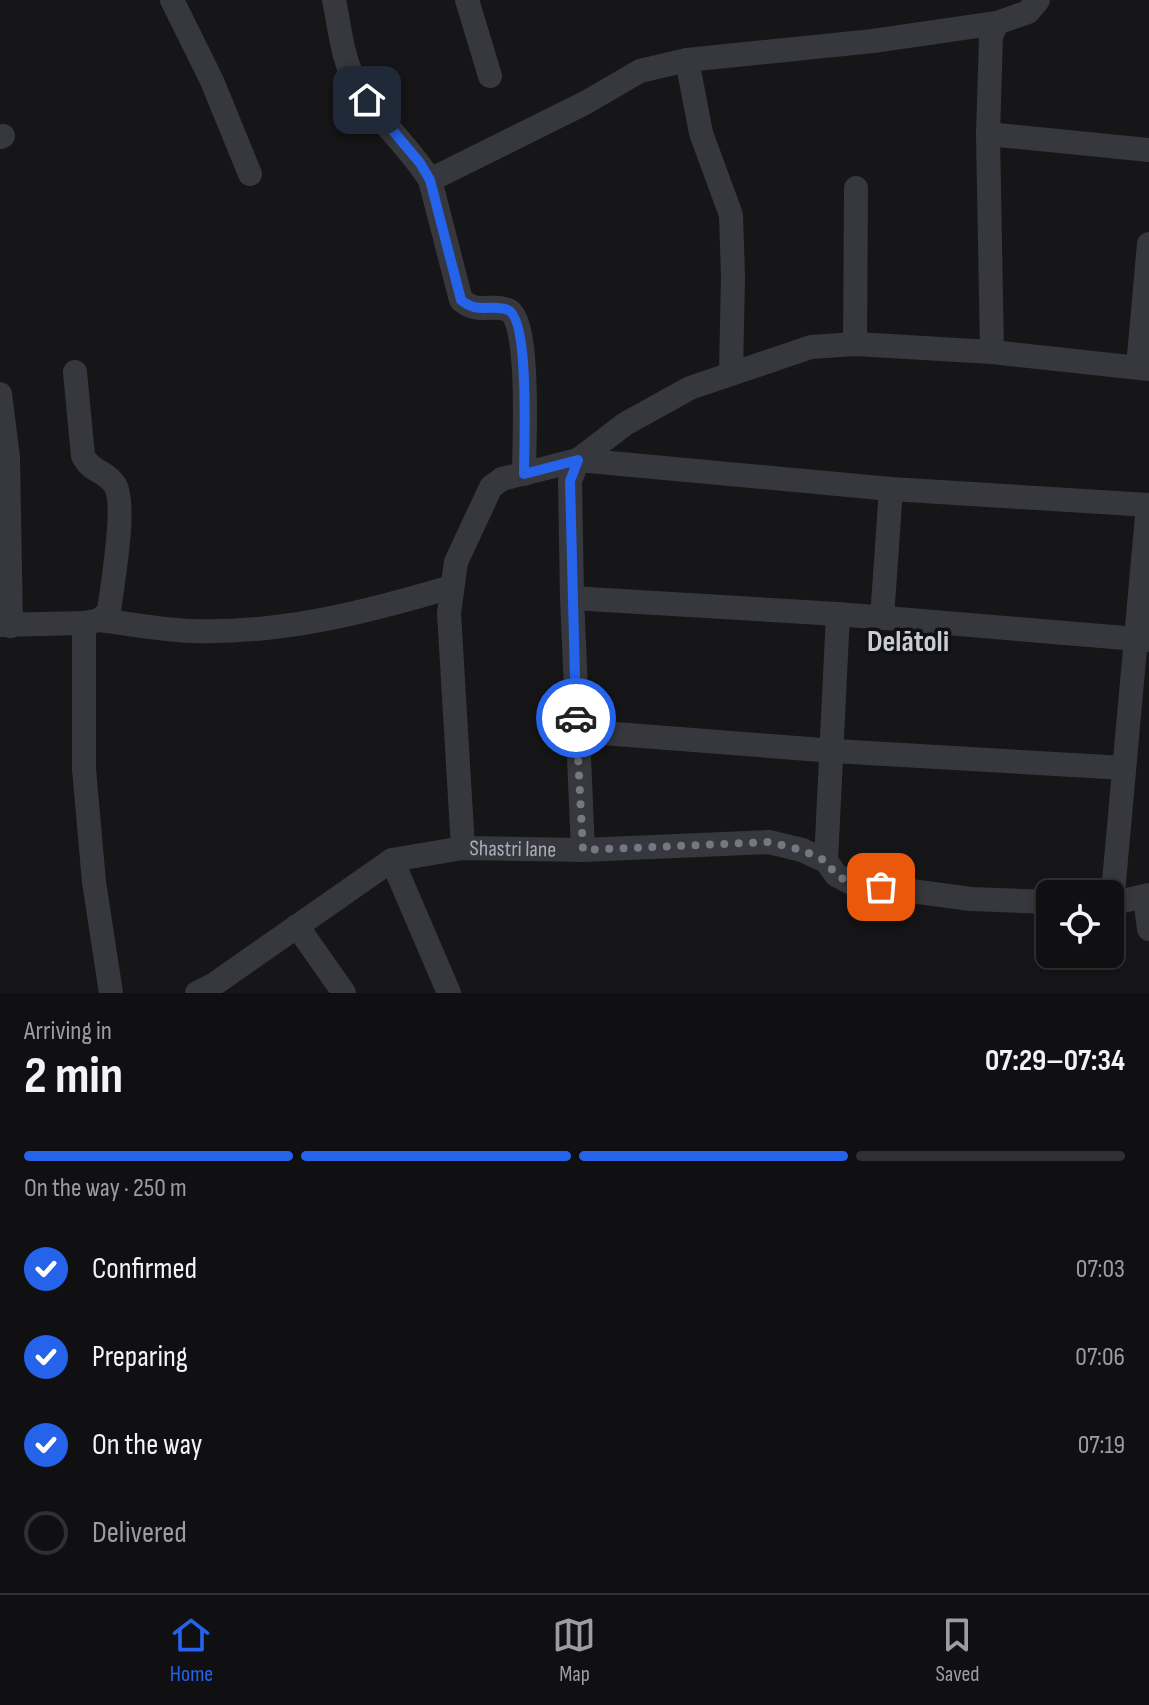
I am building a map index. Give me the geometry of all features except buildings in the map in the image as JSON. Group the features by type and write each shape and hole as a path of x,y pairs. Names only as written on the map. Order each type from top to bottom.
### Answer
{"street":[{"path":"172,0 212,81 250,174"},
{"path":"334,0 345,56 356,83 430,180 461,300 470,308 507,309 515,316 520,330 524,474"},
{"path":"467,0 490,76"},
{"path":"430,180 585,103 640,71 687,60 873,41 997,23 1028,12 1038,0"},
{"path":"992,352 988,134 991,36 997,23"},
{"path":"687,60 701,133 731,215 731,373"},
{"path":"988,134 1149,150"},
{"path":"855,344 856,188"},
{"path":"583,850 570,481 578,460 625,424 690,388 811,347 855,344 992,352 1144,368 1149,244"},
{"path":"75,372 83,456 88,466 114,482 119,493 120,514 109,611 92,621"},
{"path":"0,394 8,457 5,625 92,621 191,631 290,627 397,603 451,587"},
{"path":"463,848 449,613 456,562 491,487 502,479 578,460 891,489 1149,505 1142,640 1124,768 1113,880"},
{"path":"882,618 891,489"},
{"path":"572,598 838,614 1142,640"},
{"path":"826,861 834,751 838,614"},
{"path":"92,621 84,769 94,882 111,993"},
{"path":"577,731 834,751 1124,768"},
{"name":"Shastri lane","path":"197,993 392,860 463,848 583,850 769,842 802,850 826,861 836,875 851,883 971,899 1036,901"},
{"path":"392,860 449,993"},
{"path":"1124,901 1147,896 1149,929"},
{"path":"297,926 343,993"}],"way so far":[{"path":"576,718 583,850 769,842 802,850 826,861 836,875 851,883 881,887"}],"district":[{"name":"Delātoli","path":"908,642"}],"route":[{"path":"367,100 420,163 430,180 461,300 470,308 507,309 515,316 523,347 524,474 578,460 570,481 576,718"}]}
